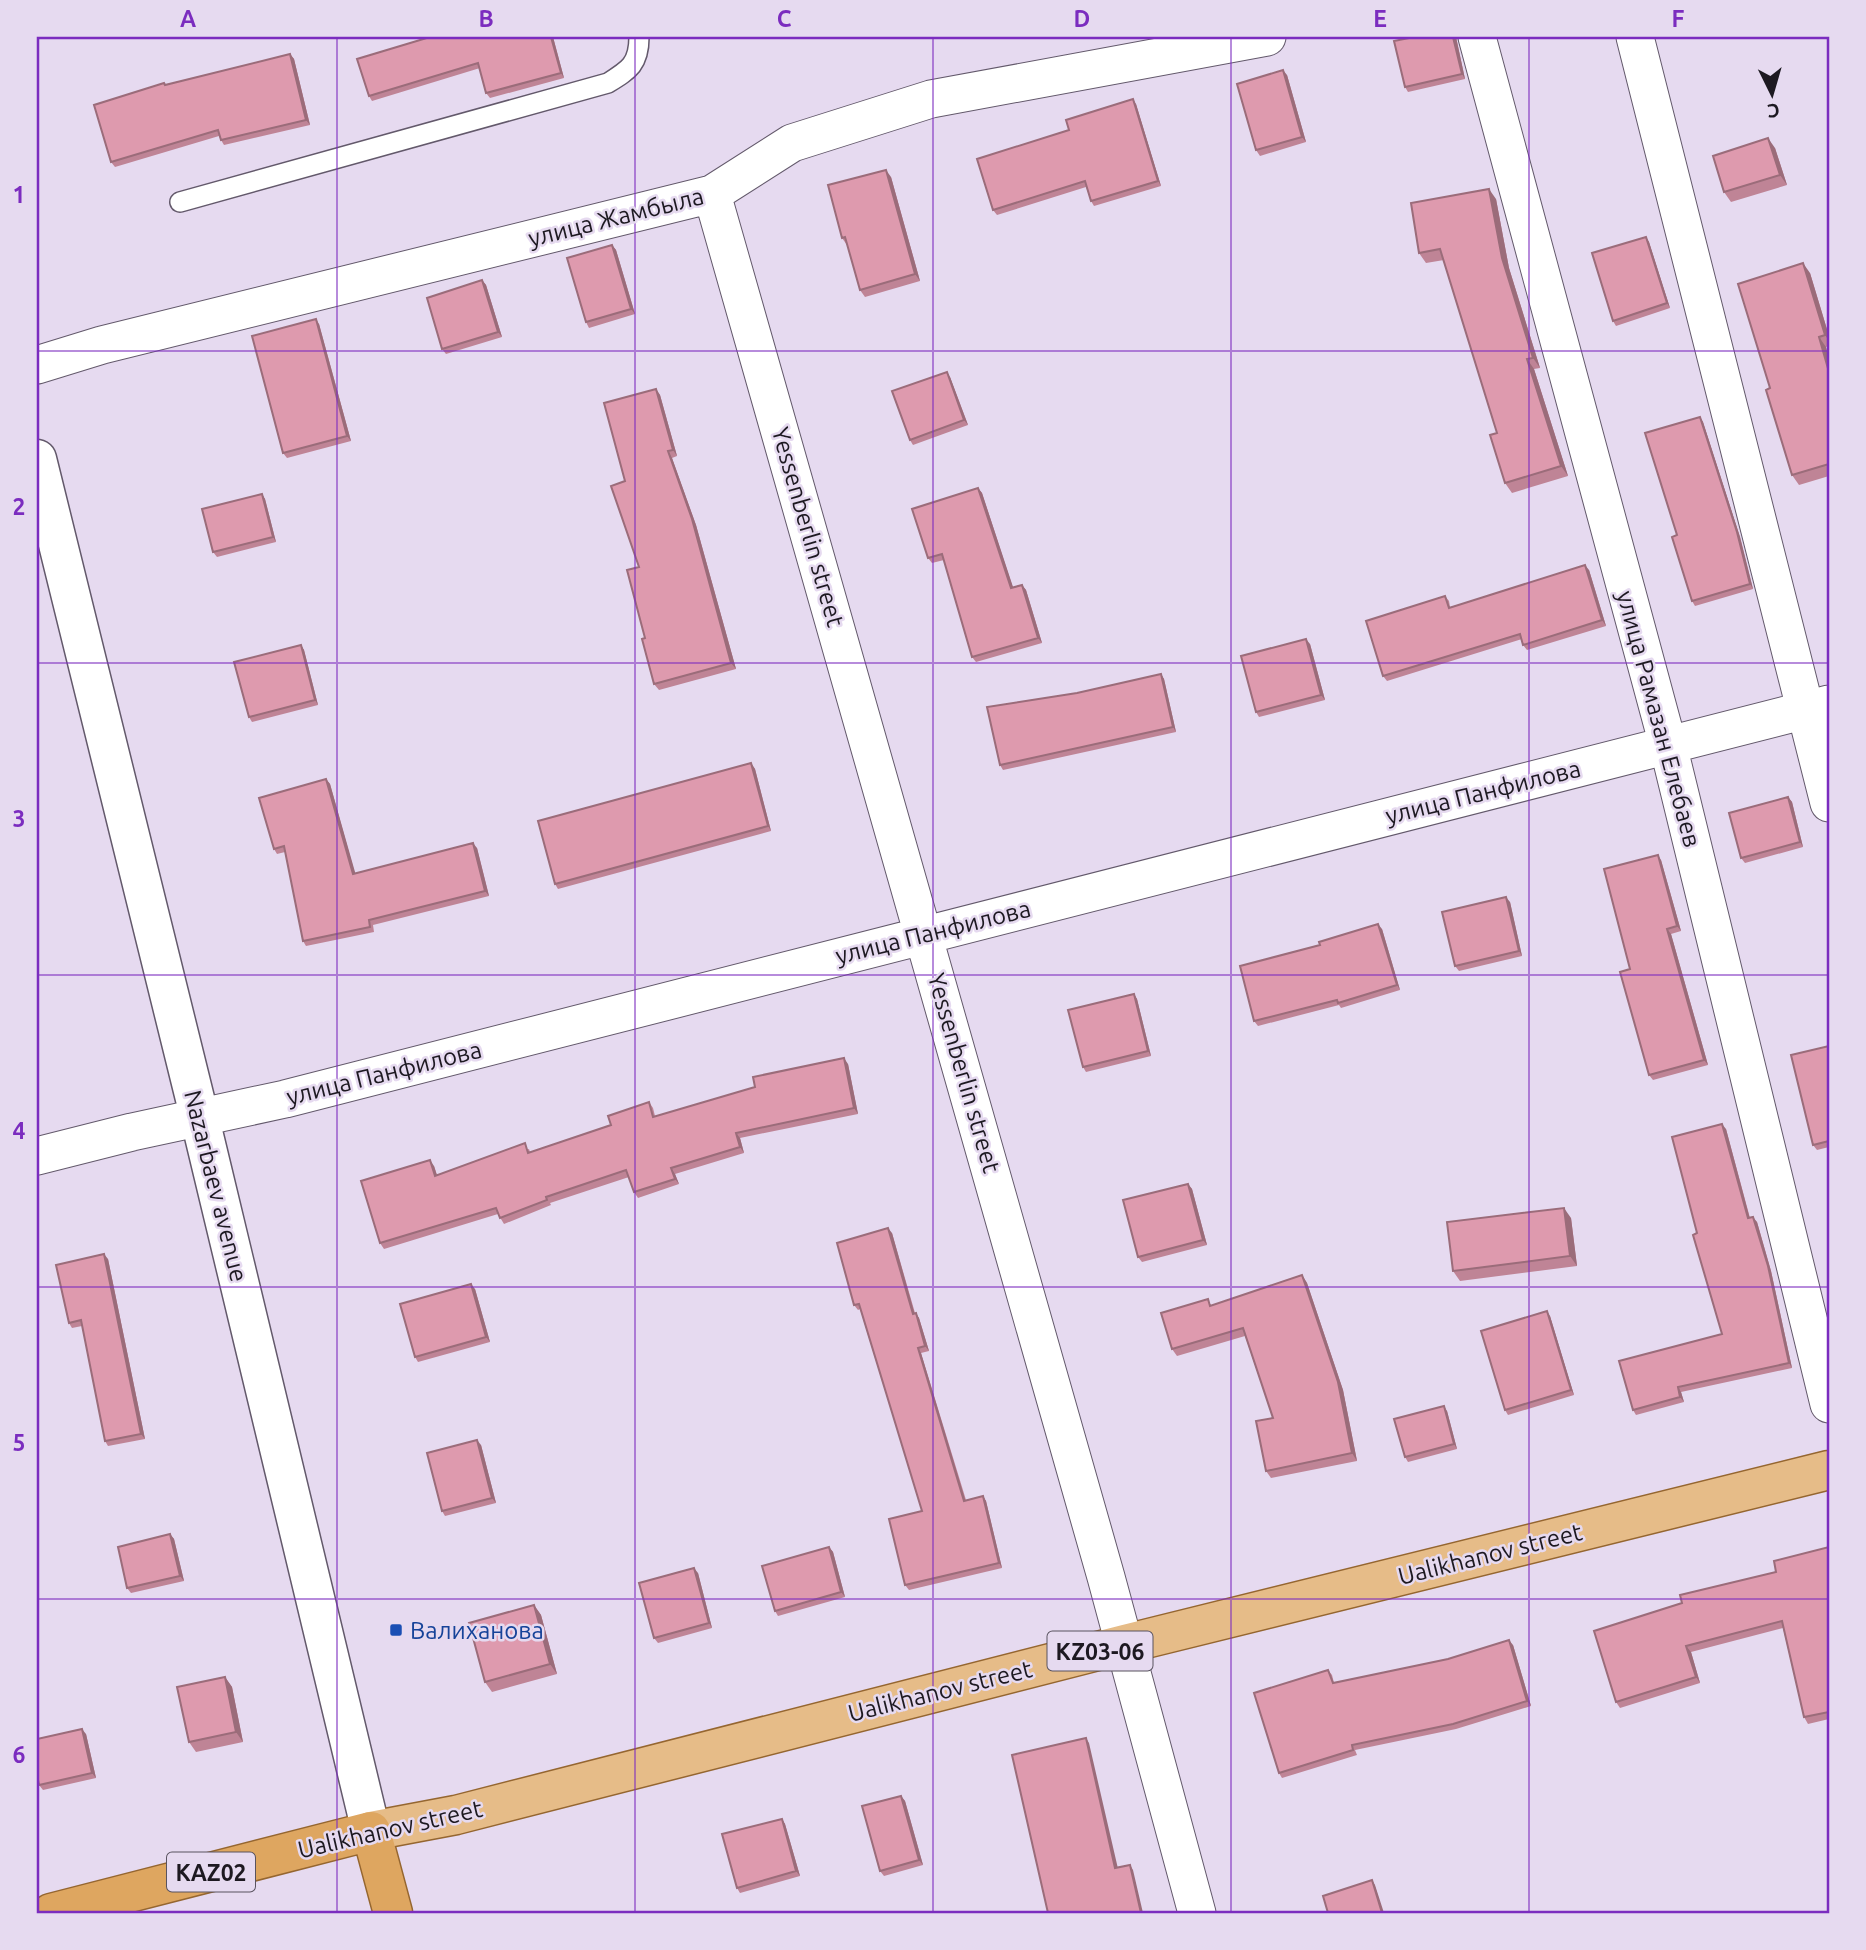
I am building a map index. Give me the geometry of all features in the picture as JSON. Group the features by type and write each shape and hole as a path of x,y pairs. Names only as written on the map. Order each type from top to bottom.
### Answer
{"highway":[{"name":"Ualikhanov street","path":"51,1913 371,1831"},
{"name":"Nazarbaev avenue","path":"371,1831 393,1913"}],"main road":[{"name":"Ualikhanov street","path":"371,1831 456,1815 1125,1644 1829,1470"}],"street":[{"name":"улица Жамбыла","path":"37,365 102,345 712,194 792,142 932,99 1267,37"},
{"name":"улица Рамазан Елебаев","path":"1477,37 1668,745 1829,1404"},
{"path":"1634,37 1817,707 1829,803"},
{"name":"Yessenberlin street","path":"712,194 1125,1644 1197,1913"},
{"name":"Nazarbaev avenue","path":"37,460 200,1119 371,1831"},
{"name":"улица Панфилова","path":"37,1156 132,1132 200,1119 1817,707"}],"lane":[{"path":"180,202 608,83 628,71 639,53 639,37"}],"building":[{"path":"430,37 551,37 561,73 486,93 478,63 369,96 357,59"},
{"path":"1414,37 1453,37 1462,74 1405,87 1394,41"},
{"path":"290,54 306,120 221,140 218,130 111,162 94,105 164,83 165,85"},
{"path":"1283,70 1302,137 1256,150 1237,84"},
{"path":"1133,99 1158,181 1091,201 1085,181 993,210 977,159 1069,130 1066,120"},
{"path":"1768,138 1780,175 1724,192 1713,156"},
{"path":"886,170 915,274 860,290 828,185"},
{"path":"1489,189 1502,258 1533,358 1527,359 1561,466 1505,483 1490,435 1497,433 1440,249 1419,253 1411,203"},
{"path":"1646,237 1667,303 1613,321 1592,253"},
{"path":"612,245 631,309 586,322 567,258"},
{"path":"1803,263 1825,335 1819,337 1829,372 1829,464 1792,475 1766,390 1770,388 1738,284"},
{"path":"482,280 498,332 442,349 427,298"},
{"path":"316,319 347,436 283,453 252,336"},
{"path":"947,372 964,420 910,440 892,391"},
{"path":"656,389 673,450 668,451 692,519 731,663 654,684 627,570 639,567 611,486 625,481 604,403"},
{"path":"1700,417 1737,532 1750,584 1692,601 1672,537 1677,535 1645,433"},
{"path":"978,488 1011,588 1022,585 1038,638 972,657 942,554 928,558 912,509"},
{"path":"262,494 273,537 213,552 202,509"},
{"path":"1585,565 1602,620 1523,645 1520,634 1383,676 1366,621 1445,596 1449,608"},
{"path":"1306,639 1321,695 1256,712 1241,656"},
{"path":"301,645 315,700 249,717 234,662"},
{"path":"1161,674 1173,727 1000,765 987,707 1077,693"},
{"path":"751,763 768,826 555,884 538,821"},
{"path":"326,779 353,874 473,843 485,891 369,920 370,927 303,941 284,846 274,849 259,798"},
{"path":"1788,797 1800,842 1741,858 1729,813"},
{"path":"1658,855 1677,926 1667,929 1704,1060 1649,1075 1620,972 1630,969 1604,869"},
{"path":"1506,897 1519,951 1455,966 1442,912"},
{"path":"1378,924 1397,985 1338,1003 1337,1000 1254,1021 1240,966 1320,945 1319,942"},
{"path":"1134,994 1148,1051 1083,1067 1068,1010"},
{"path":"1829,1046 1829,1141 1813,1145 1791,1055"},
{"path":"844,1058 854,1108 736,1133 740,1147 671,1168 675,1179 634,1192 626,1170 546,1197 547,1200 500,1218 496,1208 380,1243 361,1181 430,1160 435,1176 525,1143 528,1153 611,1125 608,1116 649,1102 653,1117 755,1087 753,1077"},
{"path":"1722,1124 1748,1218 1753,1217 1768,1266 1789,1363 1678,1387 1680,1397 1633,1410 1619,1361 1722,1334 1693,1235 1697,1233 1672,1137"},
{"path":"1188,1184 1203,1240 1138,1257 1123,1200"},
{"path":"1564,1208 1570,1256 1453,1271 1447,1222"},
{"path":"888,1228 913,1314 916,1313 925,1346 918,1348 964,1501 983,1496 999,1563 905,1585 889,1519 922,1511 859,1304 854,1305 837,1243"},
{"path":"104,1254 141,1434 105,1441 81,1320 69,1323 56,1265"},
{"path":"1302,1275 1338,1382 1352,1453 1266,1471 1256,1421 1273,1418 1243,1328 1172,1349 1161,1313 1208,1299 1210,1306"},
{"path":"471,1284 486,1337 415,1357 400,1304"},
{"path":"1547,1311 1571,1390 1505,1410 1481,1331"},
{"path":"1444,1406 1454,1444 1405,1457 1394,1419"},
{"path":"477,1440 492,1498 442,1511 427,1453"},
{"path":"170,1534 180,1576 127,1588 118,1547"},
{"path":"829,1547 841,1592 775,1611 762,1566"},
{"path":"1829,1547 1829,1712 1804,1717 1782,1621 1686,1646 1696,1677 1616,1702 1594,1631 1682,1603 1680,1595 1776,1572 1774,1561"},
{"path":"694,1568 709,1623 654,1638 639,1583"},
{"path":"534,1605 550,1664 485,1682 469,1623"},
{"path":"1509,1640 1527,1701 1453,1724 1352,1745 1353,1750 1279,1773 1254,1693 1328,1670 1333,1683 1448,1659"},
{"path":"225,1677 236,1732 189,1742 177,1687"},
{"path":"82,1729 92,1773 39,1785 37,1739"},
{"path":"1086,1738 1115,1868 1130,1865 1141,1913 1048,1913 1012,1755"},
{"path":"901,1796 919,1860 880,1871 862,1806"},
{"path":"782,1819 796,1871 737,1888 722,1834"},
{"path":"1372,1880 1382,1913 1328,1913 1323,1896"}],"place":[{"name":"Валиханова","path":"396,1630"}]}
